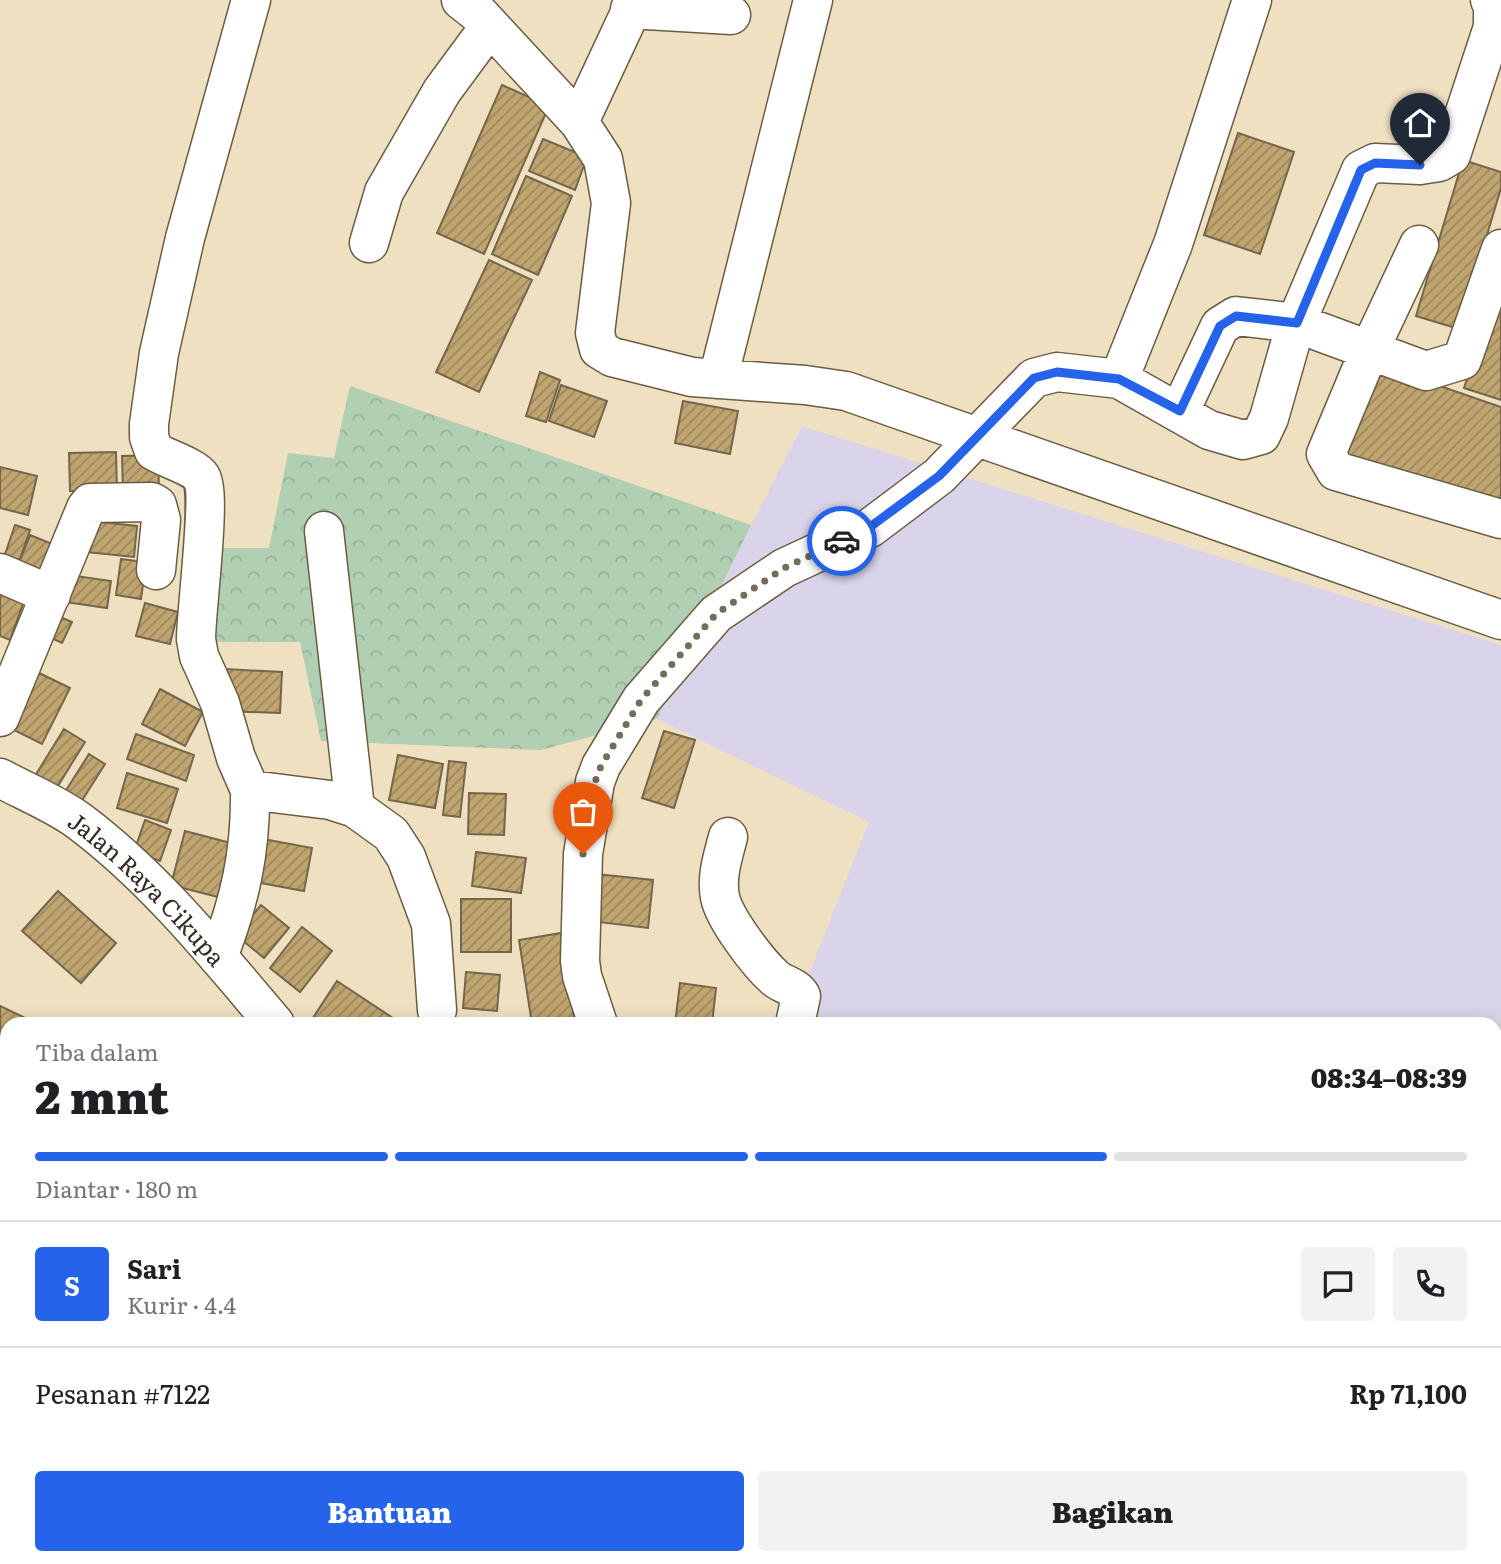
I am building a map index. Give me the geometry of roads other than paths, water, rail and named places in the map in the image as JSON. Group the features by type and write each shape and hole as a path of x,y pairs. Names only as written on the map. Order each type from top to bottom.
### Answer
{"street":[{"path":"218,957 233,918 245,865 250,828 250,790 236,758 220,703 199,656 196,639 204,484 200,474 155,451 149,437 149,424 159,354 185,238 251,0"},
{"path":"718,379 813,0"},
{"path":"1119,379 1173,244 1252,0"},
{"path":"579,122 633,4 731,15"},
{"path":"369,243 384,192 442,91 472,8 579,122 603,159 611,203 595,333 599,349 612,357 692,377 805,385 846,391 976,439 1357,568 1501,620"},
{"path":"596,1017 582,976 580,961 583,854 595,782 601,766 641,700 716,614 784,568 870,527 939,476 1034,378 1057,372 1119,379 1180,411 1209,430 1243,440 1261,435 1269,418 1297,323 1361,170 1375,163 1420,165 1439,162 1451,155 1495,19"},
{"path":"1419,245 1370,349 1326,454 1336,471 1501,519"},
{"path":"1180,411 1220,326 1236,316 1297,323 1426,371 1462,360 1501,249"},
{"path":"0,717 90,503 152,502 157,505 161,520 156,570"},
{"path":"324,531 355,808"},
{"path":"0,573 51,595"},
{"name":"Jalan Raya Cikupa","path":"0,778 77,819 124,856 167,898 269,1017"},
{"path":"250,790 330,800 355,808 391,834 406,857 431,924 437,1010"},
{"path":"728,837 720,867 720,897 752,953 776,979 797,990 801,996 796,1017"}]}
